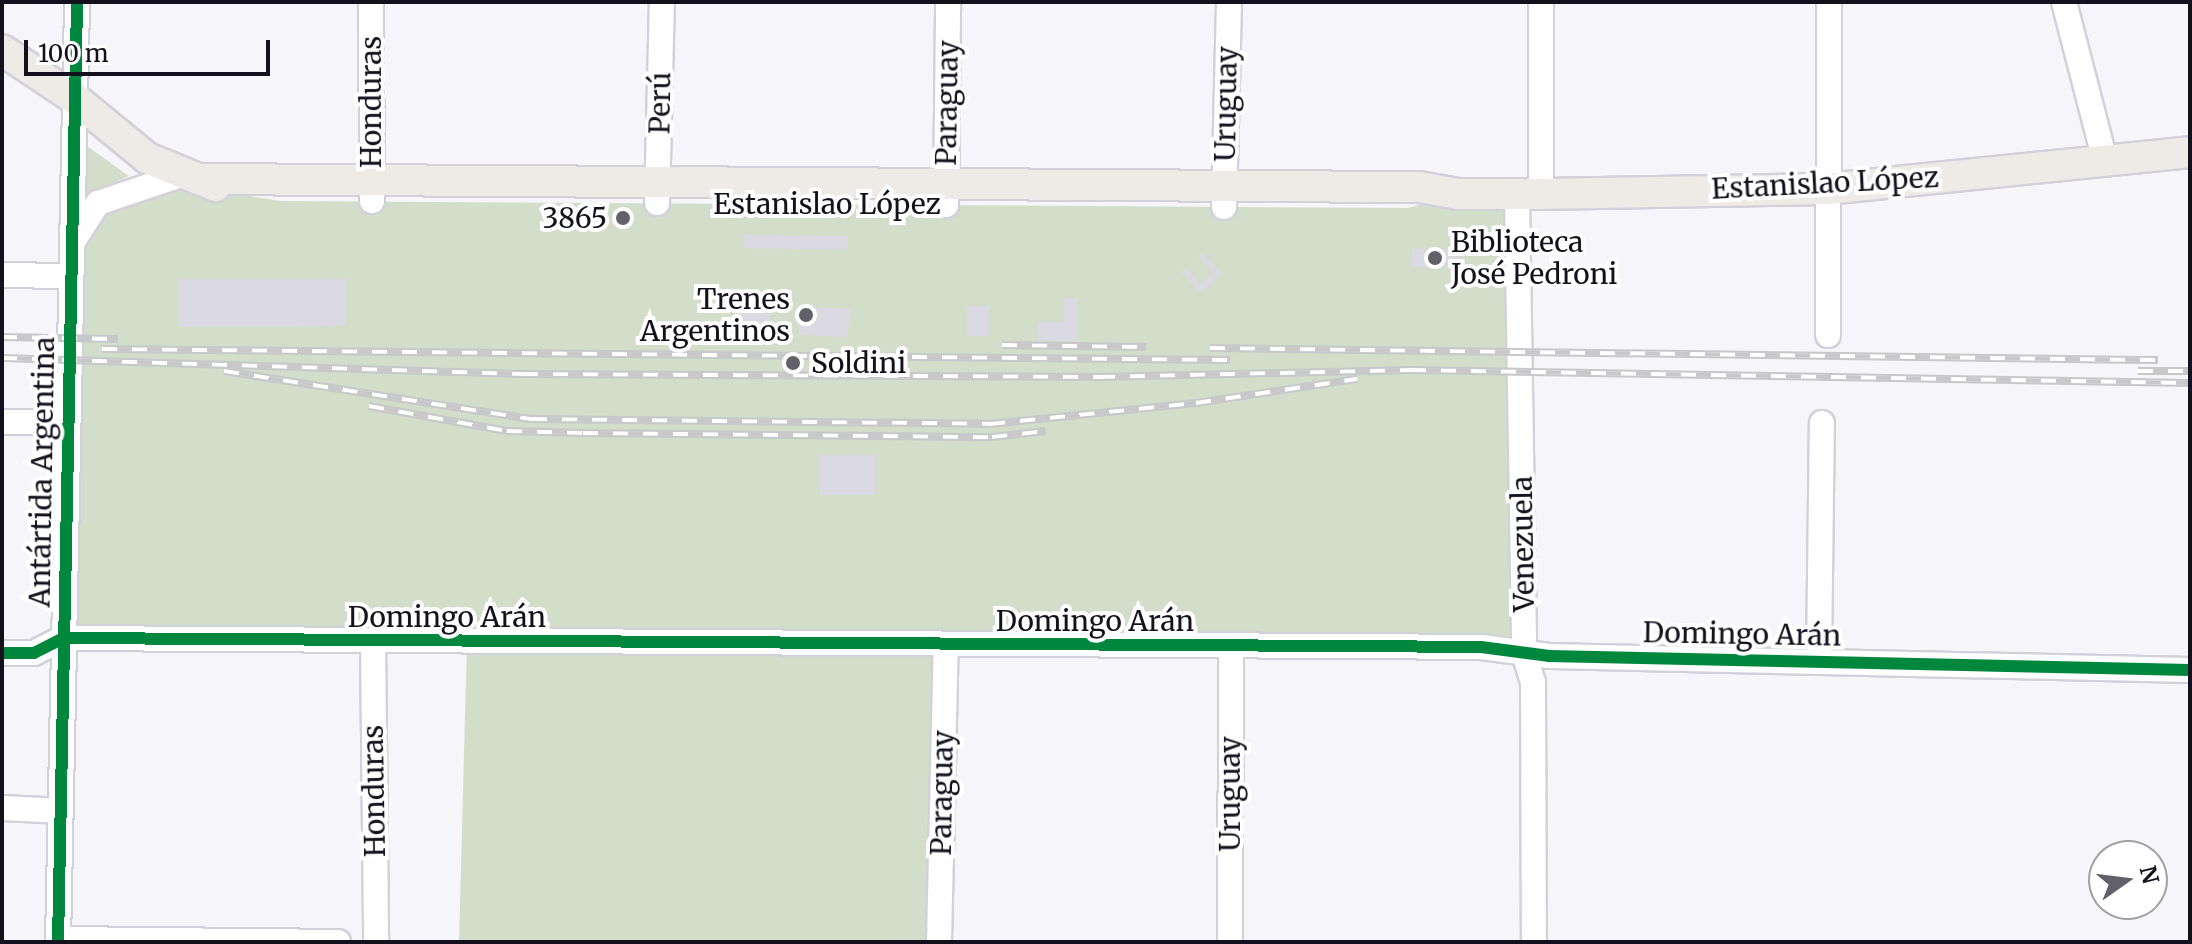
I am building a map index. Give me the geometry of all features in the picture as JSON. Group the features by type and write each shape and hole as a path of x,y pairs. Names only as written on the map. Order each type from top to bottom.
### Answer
{"main road":[{"name":"Estanislao López","path":"2,50 74,98 147,158 190,177 372,191 1224,196 1419,187 1458,194 1827,189 2190,152"}],"street":[{"name":"Antártida Argentina","path":"58,940 69,276 77,2"},
{"name":"Honduras","path":"371,2 372,191"},
{"name":"Perú","path":"658,193 662,2"},
{"name":"Paraguay","path":"946,195 948,2"},
{"name":"Uruguay","path":"1224,196 1229,2"},
{"name":"Venezuela","path":"1534,942 1533,682 1524,653 1529,194 1541,2"},
{"path":"1828,335 1829,2"},
{"path":"2064,2 2105,160"},
{"name":"Antártida Argentina","path":"70,249 98,203 190,177"},
{"path":"2,275 69,276"},
{"path":"2,422 67,423"},
{"path":"1819,658 1822,423"},
{"name":"Domingo Arán","path":"2,653 34,653 64,638 1231,645 1481,647 1524,653 1819,658 2190,670"},
{"name":"Honduras","path":"373,641 376,942"},
{"name":"Paraguay","path":"939,942 946,644"},
{"name":"Uruguay","path":"1230,942 1231,645"},
{"path":"2,808 61,811"},
{"path":"58,940 338,942"}],"green space":[{"path":"84,144 129,176 97,191 82,207"},
{"path":"181,175 236,194 281,201 1408,208 1458,194 1517,194 1524,653 946,644 939,942 459,942 467,641 64,638 81,223"}],"building":[{"path":"744,235 848,236 848,250 744,248"},
{"name":"Biblioteca José Pedroni","path":"1412,249 1457,249 1457,267 1412,267"},
{"path":"1202,253 1222,273 1201,293 1181,272 1186,268 1201,284 1213,272 1198,256"},
{"path":"179,279 346,279 346,326 179,327"},
{"path":"1064,298 1077,298 1077,341 1037,340 1038,322 1064,322"},
{"path":"800,306 851,309 847,337 799,335"},
{"path":"967,306 990,306 989,336 967,336"},
{"path":"770,308 770,329 737,330 737,309"},
{"path":"820,455 875,455 875,495 820,495"}],"railway":[{"path":"2,337 118,339"},
{"path":"1002,345 1146,347"},
{"path":"1210,348 2158,360"},
{"path":"102,349 1230,360"},
{"path":"2,358 523,374 1100,377 1411,370 2190,383"},
{"path":"224,371 532,419 990,424 1196,403 1357,379"},
{"path":"2138,371 2190,371"},
{"path":"369,406 507,431 992,437 1046,431"}],"cycle path":[{"path":"58,942 77,2"},
{"path":"2,653 34,653 64,638 1481,647 1549,656 2190,670"}],"place":[{"name":"3865","path":"623,218"},
{"name":"Biblioteca José Pedroni","path":"1435,258"},
{"name":"Trenes Argentinos","path":"806,315"},
{"name":"Soldini","path":"793,363"}]}
